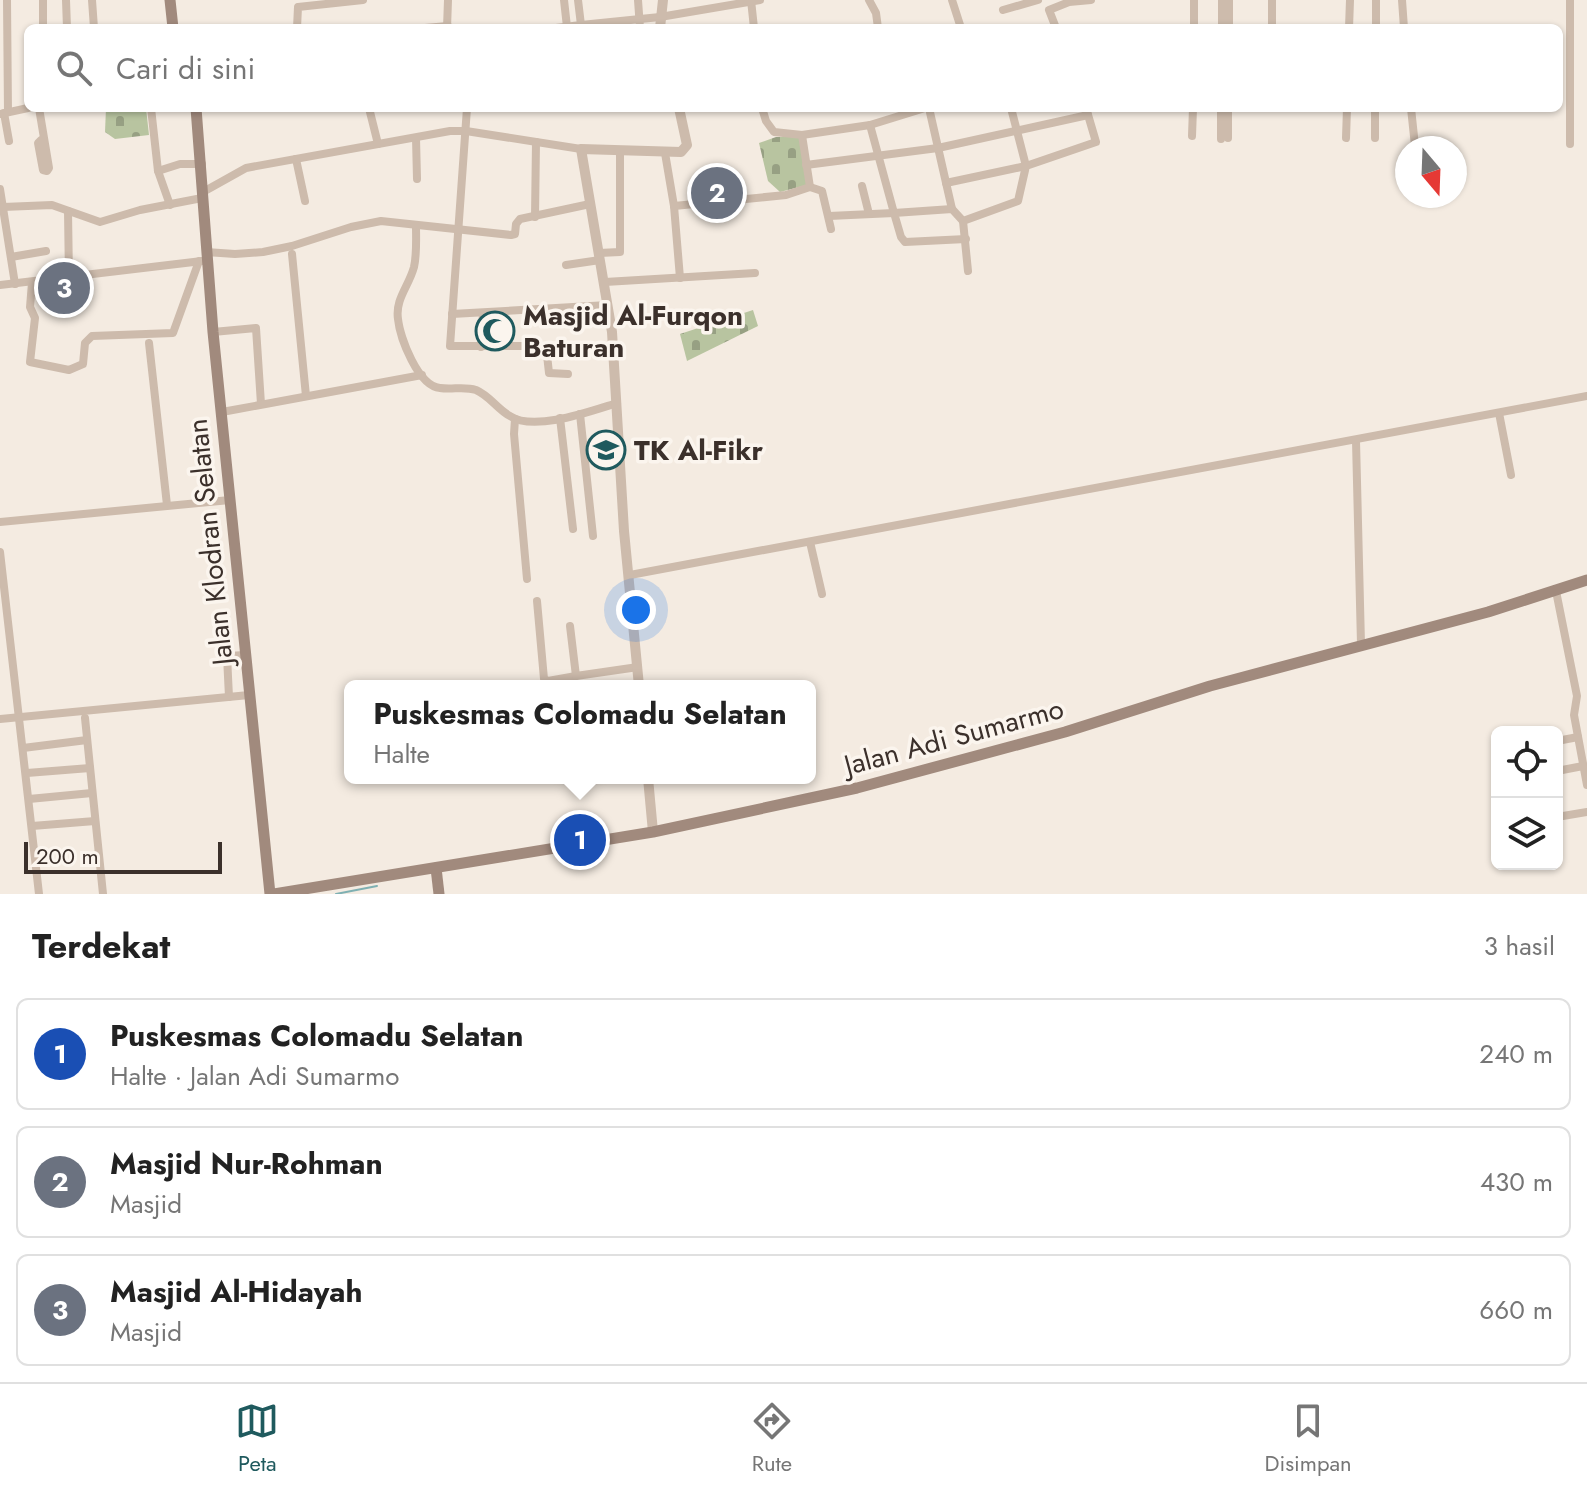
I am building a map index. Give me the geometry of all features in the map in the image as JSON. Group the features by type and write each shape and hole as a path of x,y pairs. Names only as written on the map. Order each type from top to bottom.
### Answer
{"main road":[{"path":"170,0 173,24"},
{"name":"Jalan Klodran Selatan","path":"196,112 203,183 204,258 272,894"},
{"name":"Jalan Adi Sumarmo","path":"272,894 653,832 814,799 939,768 1210,686 1488,612 1587,580"},
{"path":"436,868 439,894"}],"street":[{"path":"7,0 4,113 9,141"},
{"path":"43,0 43,24"},
{"path":"66,0 67,24"},
{"path":"92,0 94,24"},
{"path":"297,24 298,7 363,0"},
{"path":"448,0 448,24"},
{"path":"564,0 567,24"},
{"path":"578,0 581,24"},
{"path":"638,0 640,23 660,23 754,0 754,24"},
{"path":"660,23 663,0"},
{"path":"869,0 877,24"},
{"path":"952,0 960,24"},
{"path":"1003,10 1038,0 1049,10 1054,24"},
{"path":"1049,10 1069,2 1091,0"},
{"path":"1194,0 1194,24"},
{"path":"1222,0 1222,24"},
{"path":"1229,0 1229,24"},
{"path":"1272,0 1272,24"},
{"path":"1349,24 1350,0"},
{"path":"1376,0 1376,24"},
{"path":"1402,0 1404,24"},
{"path":"1570,0 1570,144"},
{"path":"4,113 24,109"},
{"path":"40,112 44,141"},
{"path":"151,112 158,171 168,201"},
{"path":"370,112 378,144"},
{"path":"467,112 450,346 613,346"},
{"path":"3,207 41,204 100,222 168,201 203,183 237,172 378,144 466,131 581,149 665,153 686,149 680,112"},
{"path":"763,112 774,132 802,135 870,125 914,112"},
{"path":"928,112 952,209 963,221 968,271"},
{"path":"963,221 1018,201 1026,166 1012,112"},
{"path":"806,165 938,148 1083,112"},
{"path":"946,183 1026,166 1096,142 1087,112"},
{"path":"1192,136 1193,112"},
{"path":"1221,112 1224,139 1227,112"},
{"path":"1346,138 1347,112"},
{"path":"1375,112 1375,138"},
{"path":"1411,112 1414,136"},
{"path":"870,125 905,242 966,239"},
{"path":"802,135 810,187"},
{"path":"416,138 417,179"},
{"path":"535,217 536,142"},
{"path":"581,149 613,346 620,470 639,680"},
{"path":"566,265 620,252 620,151"},
{"path":"665,153 674,206 680,278"},
{"path":"296,159 305,201"},
{"path":"158,171 180,164 203,183"},
{"path":"862,186 869,214"},
{"path":"674,206 786,195 810,187 822,191 831,229"},
{"path":"0,189 4,244 11,257 15,284"},
{"path":"0,285 263,252 371,223 514,234 517,221 590,204"},
{"path":"829,216 952,209"},
{"path":"68,211 69,278"},
{"path":"416,225 415,262 397,302 397,311 405,347 434,388 458,387 480,391 515,419 537,421 580,414 617,403"},
{"path":"11,257 46,251"},
{"path":"292,254 306,396"},
{"path":"32,283 30,307 35,318 29,360 32,364 69,370 83,364 85,343 92,336 173,333 204,258"},
{"path":"605,282 755,273"},
{"path":"452,314 608,305"},
{"path":"481,347 483,313"},
{"path":"213,332 256,328 261,404"},
{"path":"149,343 167,505"},
{"path":"546,346 549,373 568,374"},
{"path":"222,412 422,375"},
{"path":"630,575 1587,396"},
{"path":"1499,413 1511,475"},
{"path":"580,414 593,536"},
{"path":"560,418 573,529"},
{"path":"515,419 527,579"},
{"path":"1356,441 1361,644"},
{"path":"0,522 230,500"},
{"path":"570,513 590,510"},
{"path":"810,542 822,594"},
{"path":"0,552 39,894"},
{"path":"1556,591 1577,696 1573,711 1587,785"},
{"path":"537,601 546,680"},
{"path":"225,615 229,697"},
{"path":"570,626 576,676"},
{"path":"227,656 246,655"},
{"path":"554,680 638,667"},
{"path":"0,719 249,695"},
{"path":"85,718 103,894"},
{"path":"1563,740 1578,737"},
{"path":"23,748 87,740"},
{"path":"1563,770 1583,766"},
{"path":"27,773 90,768"},
{"path":"649,784 653,832"},
{"path":"29,799 92,793"},
{"path":"1563,816 1587,812"},
{"path":"32,826 95,821"}],"green space":[{"path":"106,112 146,112 149,135 115,139 105,132"},
{"path":"776,137 800,137 807,185 780,192 768,181 759,143"},
{"path":"753,310 758,326 687,361 680,334"}],"waterway":[{"path":"336,894 377,886"}],"place":[{"name":"Masjid Nur-Rohman","path":"717,193"},
{"name":"Masjid Al-Hidayah","path":"64,288"},
{"name":"Masjid Al-Furqon Baturan","path":"495,331"},
{"name":"TK Al-Fikr","path":"606,450"},
{"name":"Puskesmas Colomadu Selatan","path":"580,840"}]}
